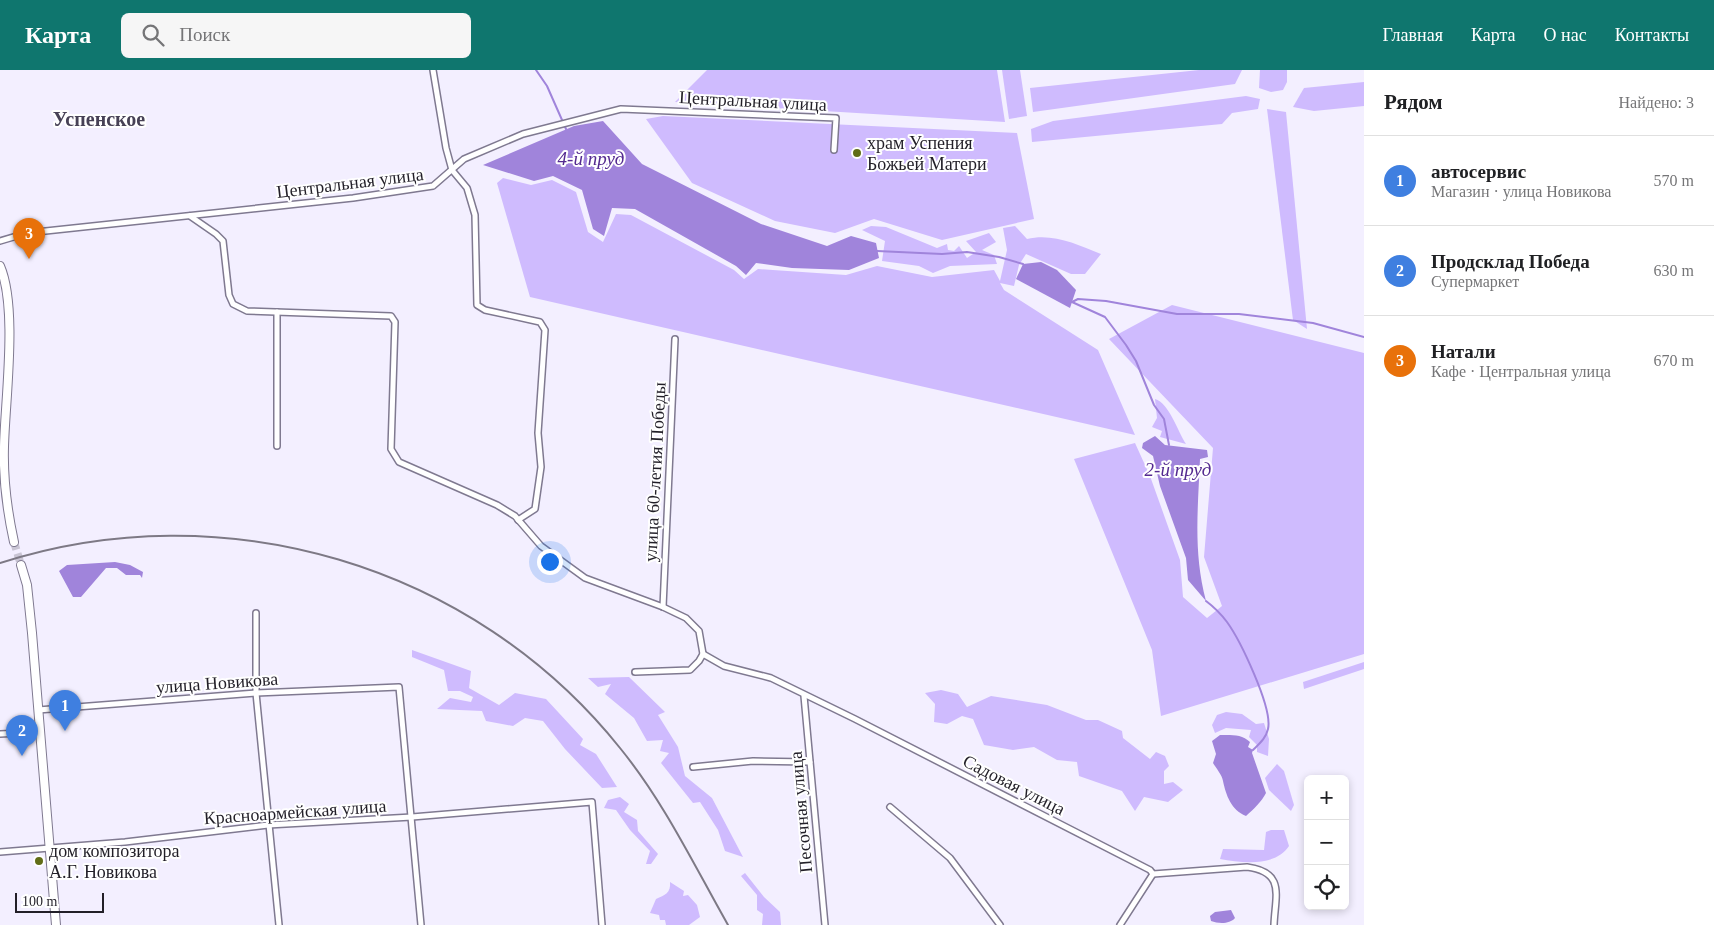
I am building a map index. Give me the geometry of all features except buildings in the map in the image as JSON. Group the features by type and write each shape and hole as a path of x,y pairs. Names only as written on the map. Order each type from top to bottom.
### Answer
{"main road":[{"path":"0,266 8,294 9,327 4,484 14,542"},
{"path":"21,565 27,585 51,848 56,925"}],"street":[{"path":"433,70 446,148 452,170 467,188 475,215 477,305 485,310 540,322 546,330 538,433 541,467 534,508 518,520"},
{"name":"Центральная улица","path":"0,241 27,233 353,198 433,186 464,159 523,134 621,108 836,118 834,150"},
{"path":"190,216 223,241 228,295 233,304 247,312 391,316 395,322 391,448 395,458 400,462 497,505 518,520 541,546 585,578 663,607 686,618 699,631 703,654 690,670 635,672"},
{"path":"277,312 277,446"},
{"name":"улица 60-летия Победы","path":"663,607 675,339"},
{"path":"256,613 256,693 279,925"},
{"name":"Садовая улица","path":"703,654 724,666 771,678 804,696 855,719 1133,861 1150,870 1152,874"},
{"name":"улица Новикова","path":"38,710 256,693 399,686 412,817"},
{"name":"Песочная улица","path":"804,696 826,925"},
{"path":"0,734 40,732"},
{"path":"692,767 753,761 810,762"},
{"name":"Красноармейская улица","path":"0,852 125,842 268,825 412,817 592,802 602,925"},
{"path":"890,807 950,858 1000,925"},
{"path":"412,817 421,925"},
{"path":"1120,925 1152,874 1229,870 1247,866 1260,868 1270,875 1274,882 1277,898 1274,925"}],"shaded area":[{"path":"707,70 997,70 1005,122 675,102"},
{"path":"1002,70 1020,70 1027,116 1009,119"},
{"path":"1199,70 1242,70 1235,84 1033,112 1030,88"},
{"path":"1260,70 1287,70 1287,82 1283,90 1271,92 1259,88"},
{"path":"1364,82 1364,106 1314,111 1293,107 1304,88"},
{"path":"1246,96 1260,99 1258,109 1232,113 1222,124 1032,142 1031,129 1053,121"},
{"path":"1267,109 1286,112 1307,329 1293,320"},
{"path":"663,116 1017,133 1034,219 942,240 874,219 835,233 775,221 692,183 646,119"},
{"path":"503,178 531,185 552,180 576,192 588,232 603,242 616,214 631,215 734,270 744,279 758,269 846,275 877,266 932,277 994,270 1000,281 1007,250 1003,228 1015,226 1027,239 1055,238 1101,254 1085,274 1071,274 1026,254 1019,265 1014,286 1000,283 1004,290 1098,350 1135,435 530,297 497,183"},
{"path":"871,226 886,227 937,248 947,244 948,250 954,251 959,246 967,258 976,252 966,241 989,233 996,242 982,250 994,255 997,264 950,266 933,273 919,266 882,261 885,241 862,230"},
{"path":"1172,305 1364,353 1364,654 1161,716 1152,650 1074,459 1135,443 1150,476 1180,560 1183,597 1207,618 1222,606 1204,557 1213,448 1109,339"},
{"path":"1155,399 1165,406 1186,444 1160,437 1162,431 1152,427 1157,418"},
{"path":"412,650 471,671 469,688 499,705 515,693 546,699 583,739 580,745 596,754 617,787 602,788 565,749 543,721 525,718 513,726 486,721 482,711 437,709 450,698 471,702 473,697 460,691 448,691 444,670 412,657"},
{"path":"1364,662 1364,669 1304,689 1303,682"},
{"path":"629,677 665,712 658,715 678,747 685,776 712,798 743,857 725,851 718,830 700,802 693,803 661,763 669,753 660,751 663,740 647,741 634,718 605,694 611,684 598,687 588,678"},
{"path":"941,690 958,694 967,707 991,696 1047,705 1086,720 1098,720 1122,731 1123,738 1150,759 1156,752 1165,756 1169,766 1164,771 1164,784 1173,782 1183,790 1168,802 1144,797 1135,811 1122,791 1079,776 1077,762 1057,760 1034,747 1013,750 984,745 973,719 962,716 947,724 934,722 935,704 925,693"},
{"path":"1226,712 1242,714 1256,724 1264,723 1269,739 1268,756 1257,752 1257,745 1249,737 1251,730 1226,728 1215,733 1212,725 1217,715"},
{"path":"1277,764 1284,771 1294,805 1291,811 1269,790 1265,778"},
{"path":"620,797 629,804 624,812 637,820 638,831 658,854 651,864 646,864 650,851 630,830 616,810 604,808 608,800"},
{"path":"1284,830 1289,846 1276,857 1258,862 1220,859 1223,849 1264,850 1266,832"},
{"path":"745,873 764,897 780,912 781,925 762,925 763,914 757,910 757,895 741,876"},
{"path":"670,882 684,891 683,896 688,895 697,905 700,917 689,925 666,925 665,920 660,920 659,915 650,913 656,899 665,895 668,891"}],"water":[{"name":"4-й пруд","path":"603,121 642,164 761,224 827,246 851,236 876,243 879,258 849,270 792,268 756,263 746,275 736,266 635,209 612,208 604,236 593,229 582,190 553,176 534,181 483,165 574,126"},
{"path":"1041,262 1057,270 1076,290 1070,308 1016,279 1023,264"},
{"name":"2-й пруд","path":"1155,436 1165,445 1207,450 1208,457 1200,459 1197,530 1199,565 1206,601 1188,580 1186,558 1160,486 1153,456 1142,448 1143,443"},
{"path":"115,562 130,565 143,572 142,578 140,575 126,575 117,568 106,568 81,597 73,597 59,571 67,565"},
{"path":"1220,735 1243,738 1250,742 1248,747 1253,750 1252,753 1266,793 1246,816 1236,810 1230,802 1221,776 1213,763 1216,754 1212,741"},
{"path":"1231,910 1235,918 1230,921 1221,923 1211,921 1210,916 1215,912"}],"waterway":[{"path":"536,70 547,86 566,129"},
{"path":"877,251 942,254 967,252 999,257 1023,264"},
{"path":"1072,302 1078,299 1106,301 1177,314 1239,314 1313,323 1364,337"},
{"path":"1072,302 1105,317 1126,345 1136,361 1154,405 1164,419 1169,445"},
{"path":"1206,601 1215,608 1233,631 1247,658 1266,706 1268,729 1264,738 1253,750"}],"tunnel":[{"path":"14,542 21,565"}],"railway":[{"path":"0,563 85,543 170,536 255,541 338,560 418,590 492,631 560,684 620,748 665,812 728,925"}],"place":[{"name":"храм Успения Божьей Матери","path":"857,153"},
{"name":"Натали","path":"29,259"},
{"name":"автосервис","path":"65,731"},
{"name":"Продсклад Победа","path":"22,756"},
{"name":"дом композитора А.Г. Новикова","path":"39,861"}],"district":[{"name":"Успенское","path":"99,119"}]}
